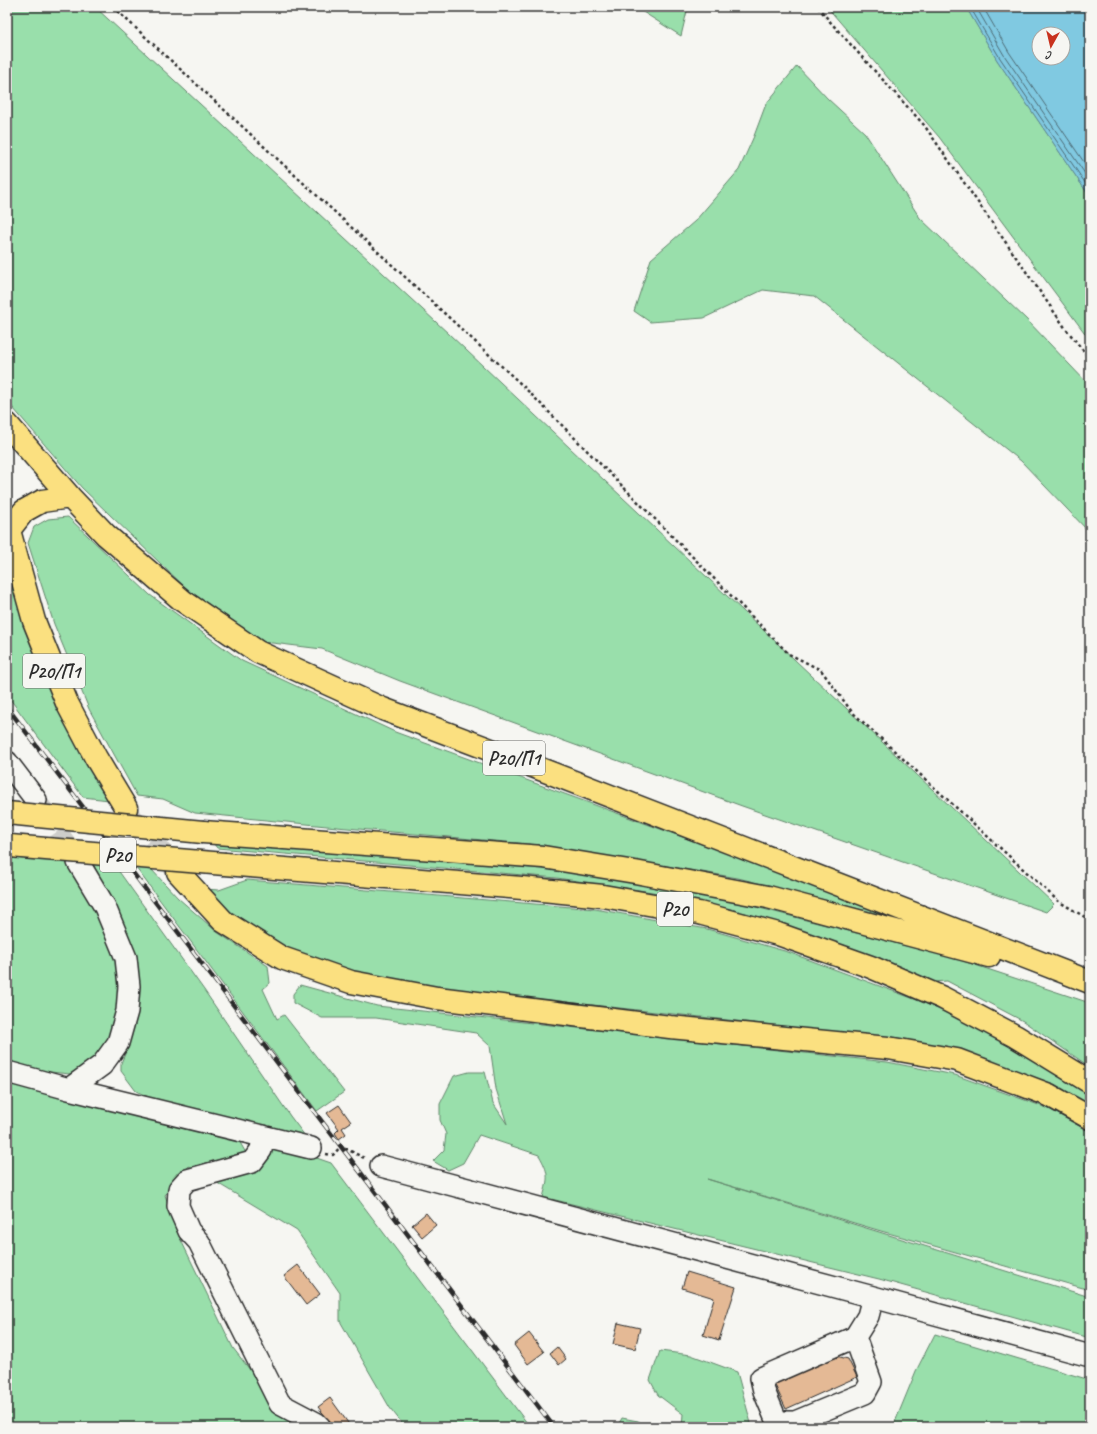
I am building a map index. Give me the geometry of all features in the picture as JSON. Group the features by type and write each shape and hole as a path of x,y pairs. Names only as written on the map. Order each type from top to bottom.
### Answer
{"main road":[{"name":"Р20/П1","path":"7,424 106,535 183,601 258,652 383,709 1090,983"},
{"name":"Р20/П1","path":"70,496 42,501 24,511 8,527 34,621 67,702 96,758 126,808"},
{"name":"Р20","path":"7,814 203,832 543,857 635,872 768,897 1090,983"},
{"name":"Р20","path":"9,845 596,895 699,913 778,934 871,967 900,979 943,998 1015,1036 1090,1082"},
{"path":"178,872 223,921 282,958 352,982 437,998 670,1027 888,1048 957,1060 1049,1096 1090,1118"}],"street":[{"path":"7,762 36,800"},
{"path":"69,1089 102,1065 118,1043 128,1011 129,986 126,958 105,907 78,862"},
{"path":"7,1072 69,1089 311,1148"},
{"path":"263,1136 261,1150 252,1162 187,1180 179,1189 178,1206 189,1231 199,1242 280,1404 316,1423 320,1427"},
{"path":"381,1166 1090,1356"},
{"path":"854,1337 871,1382 865,1393 794,1422 777,1422 764,1391 761,1378 854,1337 868,1316 873,1297"}],"path":[{"path":"113,7 523,386 789,654 821,670 852,712 1058,901 1090,920"},
{"path":"818,7 924,125 1066,329 1090,360"},
{"path":"311,1148 333,1155 341,1146 381,1166"}],"green space":[{"path":"7,7 95,7 449,334 1054,904 1046,912 742,806 400,681 322,649 264,642 188,590 82,488 7,401"},
{"path":"635,7 688,7 681,36"},
{"path":"827,7 966,7 997,60 1090,197 1090,340 939,137"},
{"path":"797,66 828,99 865,133 920,218 1027,320 1090,386 1090,533 1021,461 814,296 763,290 704,318 650,322 634,311 651,259 695,221 739,170 766,104"},
{"path":"68,517 150,595 242,661 395,732 923,925 738,878 540,845 195,813 163,799 137,796 89,709 54,624 28,543 34,527 48,519"},
{"path":"7,561 109,800 83,797 7,695"},
{"path":"213,843 559,870 655,885 748,905 957,959 1090,1003 1090,1067 1023,1021 947,981 932,982 856,950 745,913 652,892 557,878 217,848"},
{"path":"7,856 74,862 117,961 120,1008 112,1039 96,1060 70,1074 41,1071 7,1063"},
{"path":"93,864 115,866 204,990 308,1140 163,1104 136,1091 121,1071 121,1063 128,1047 137,1013 115,904"},
{"path":"136,868 151,869 178,898 217,932 268,966 270,983 263,989 277,1019 284,1015 344,1092 317,1111"},
{"path":"247,880 595,909 707,929 788,952 925,1003 1011,1044 1076,1085 1090,1096 1090,1107 1056,1085 959,1050 889,1038 440,988 355,973 284,949 229,917 204,889 219,890"},
{"path":"300,985 377,1006 887,1062 955,1075 1047,1108 1090,1132 1090,1290 881,1231 707,1179 1090,1297 1090,1338 879,1279 543,1197 547,1175 545,1166 539,1155 479,1135 463,1163 448,1170 433,1161 444,1150 446,1134 440,1120 440,1104 454,1076 469,1072 485,1072 493,1103 507,1124 496,1089 490,1046 476,1033 376,1018 322,1018 293,1003 293,994"},
{"path":"7,1080 238,1139 255,1169 274,1147 308,1155 331,1163 530,1427 405,1427 390,1408 340,1321 340,1293 297,1231 189,1166 165,1195 178,1234 233,1348 295,1427 7,1427"},
{"path":"935,1334 1090,1380 1090,1427 893,1427 916,1371"},
{"path":"660,1351 691,1355 737,1372 752,1427 682,1427 683,1414 658,1395 650,1380"},
{"path":"622,1418 638,1421 648,1427 617,1427"}],"water":[{"path":"966,7 1090,7 1090,197 997,60"}],"building":[{"path":"339,1105 351,1122 342,1128 346,1134 339,1139 335,1133 339,1129 327,1113"},
{"path":"426,1213 436,1225 422,1237 412,1225"},
{"path":"298,1265 320,1294 306,1305 284,1276"},
{"path":"687,1272 736,1287 719,1340 703,1335 714,1298 682,1288"},
{"path":"618,1323 640,1328 635,1349 613,1344"},
{"path":"529,1333 544,1352 528,1364 514,1345"},
{"path":"557,1347 566,1359 559,1365 550,1353"},
{"path":"836,1356 848,1359 857,1377 786,1409 774,1383"},
{"path":"330,1398 351,1427 334,1427 318,1407"}],"tunnel":[{"path":"40,806 78,862"},
{"path":"129,815 176,869"}],"railway":[{"path":"7,707 554,1427"}]}
